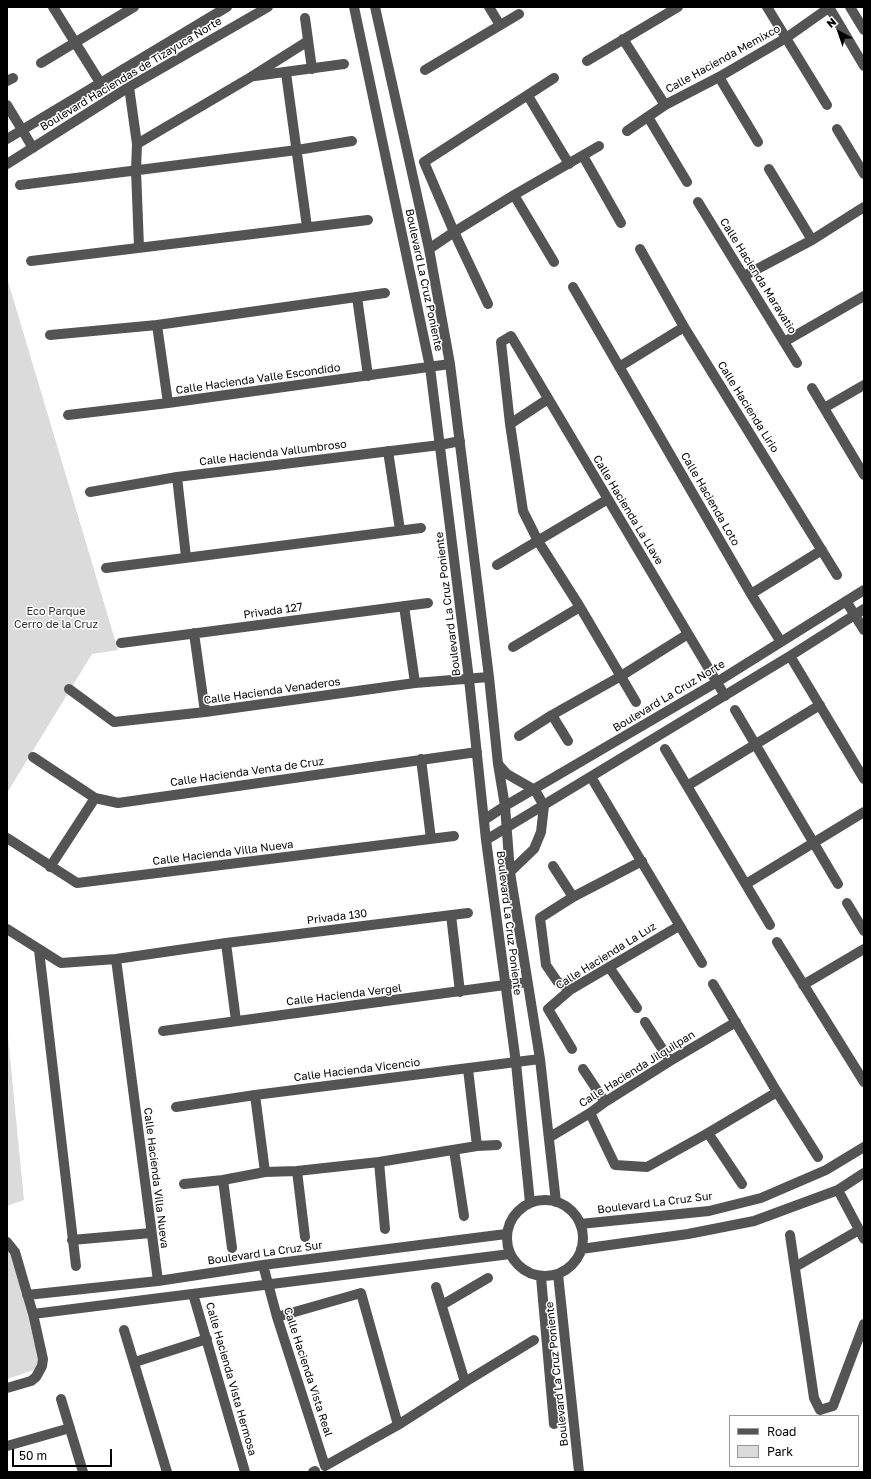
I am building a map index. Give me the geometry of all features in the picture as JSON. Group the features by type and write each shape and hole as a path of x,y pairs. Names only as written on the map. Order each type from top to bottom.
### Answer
{"street":[{"path":"53,7 100,84"},
{"path":"42,62 134,7"},
{"name":"Boulevard Haciendas de Tizayuca Norte","path":"7,139 227,7"},
{"name":"Boulevard Haciendas de Tizayuca Norte","path":"7,164 129,87 268,7"},
{"name":"Boulevard La Cruz Poniente","path":"354,7 430,367 469,679 486,840 516,1063 530,1203"},
{"name":"Boulevard La Cruz Poniente","path":"375,7 429,249 450,364 489,677 498,764 506,806 510,872 540,1059 550,1137 556,1202"},
{"path":"489,7 500,25"},
{"path":"587,61 678,7"},
{"path":"767,7 827,105"},
{"path":"829,7 864,66"},
{"name":"Calle Hacienda Memixco","path":"627,131 665,105 719,77 786,38 829,7"},
{"path":"850,7 864,30"},
{"path":"425,70 519,14"},
{"path":"305,18 312,69"},
{"path":"623,39 665,105"},
{"path":"137,144 251,77 308,41"},
{"path":"251,77 344,64"},
{"path":"286,73 307,227"},
{"path":"719,77 758,142"},
{"path":"488,304 454,232 424,162 554,78"},
{"path":"129,87 137,144 136,170 140,247"},
{"path":"528,96 569,164"},
{"path":"7,105 33,148"},
{"path":"648,117 687,182"},
{"path":"837,129 864,174"},
{"path":"20,185 297,150 352,141"},
{"path":"429,249 514,195 599,146"},
{"path":"583,156 621,223"},
{"path":"769,169 812,240"},
{"path":"514,195 554,262"},
{"name":"Calle Hacienda Maravatio","path":"698,202 797,363"},
{"path":"744,276 812,240 864,206"},
{"path":"31,261 368,220"},
{"name":"Calle Hacienda Lirio","path":"640,249 684,327 838,575"},
{"name":"Calle Hacienda Loto","path":"573,287 751,594 781,642"},
{"path":"50,335 157,325 385,293"},
{"path":"784,342 864,296"},
{"path":"357,297 368,376"},
{"path":"157,325 168,403"},
{"path":"619,367 684,327"},
{"name":"Calle Hacienda La Llave","path":"510,424 500,342 511,336 725,696"},
{"name":"Calle Hacienda Valle Escondido","path":"68,415 168,403 450,364"},
{"path":"824,408 864,385"},
{"path":"812,388 864,475"},
{"path":"548,399 510,424 523,511 538,541 580,607 636,702"},
{"name":"Calle Hacienda Vallumbroso","path":"90,492 177,477 388,452 460,441"},
{"path":"388,452 400,530"},
{"path":"177,477 186,557"},
{"path":"497,564 608,499"},
{"path":"106,568 421,528"},
{"path":"751,594 822,550"},
{"name":"Boulevard La Cruz Norte","path":"484,820 717,682 864,590"},
{"path":"846,601 864,630"},
{"name":"Privada 127","path":"121,643 428,603"},
{"path":"404,606 415,683"},
{"path":"513,647 580,607"},
{"path":"486,840 725,696 864,609"},
{"path":"194,633 205,712"},
{"path":"519,736 552,714 620,676 688,634"},
{"path":"790,656 864,779"},
{"name":"Calle Hacienda Venaderos","path":"70,689 114,722 205,712 415,683 489,677"},
{"path":"687,786 820,705"},
{"path":"735,710 838,884"},
{"path":"552,714 568,741"},
{"path":"665,749 770,925"},
{"name":"Calle Hacienda Venta de Cruz","path":"33,757 95,798 118,802 477,752"},
{"path":"421,759 431,839"},
{"path":"498,764 507,774 535,790 544,806 541,832 534,849 510,872"},
{"path":"591,777 702,963"},
{"path":"50,867 95,798"},
{"path":"746,884 864,812"},
{"name":"Calle Hacienda Villa Nueva","path":"7,838 77,883 454,836"},
{"path":"570,990 557,981 546,965 540,918 573,897 642,862"},
{"path":"553,866 573,897"},
{"path":"847,903 864,931"},
{"name":"Privada 130","path":"226,943 468,913"},
{"path":"451,915 460,992"},
{"name":"Calle Hacienda La Luz","path":"572,1049 548,1009 570,990 679,926"},
{"path":"7,929 61,963 116,959 226,943 236,1021"},
{"path":"777,942 864,1082"},
{"path":"803,985 864,949"},
{"path":"39,950 76,1266"},
{"name":"Calle Hacienda Villa Nueva","path":"116,959 158,1281"},
{"path":"609,967 637,1008"},
{"name":"Calle Hacienda Vergel","path":"163,1031 527,982"},
{"path":"713,984 777,1092 818,1157"},
{"path":"645,1022 670,1060"},
{"name":"Calle Hacienda Jilquilpan","path":"550,1137 590,1113 670,1060 736,1022"},
{"name":"Calle Hacienda Vicencio","path":"176,1107 255,1095 540,1059"},
{"path":"468,1069 477,1146"},
{"path":"583,1069 605,1102"},
{"path":"590,1113 615,1165 647,1167 777,1092"},
{"path":"255,1095 265,1172"},
{"path":"708,1133 742,1184"},
{"path":"184,1184 223,1180 265,1172 297,1171 379,1162 477,1146 497,1145"},
{"name":"Boulevard La Cruz Sur","path":"580,1224 709,1210 761,1198 826,1170 864,1147"},
{"path":"454,1150 464,1216"},
{"path":"379,1162 385,1229"},
{"path":"297,1171 305,1237"},
{"path":"581,1249 688,1234 754,1221 838,1190 864,1173"},
{"path":"223,1180 232,1248"},
{"path":"795,1267 862,1234 838,1190"},
{"path":"538,1201 556,1202 570,1210 580,1224 583,1240 581,1249 573,1264 558,1274 541,1276 532,1275 517,1265 510,1254 506,1242 508,1226 514,1215 530,1203 538,1201"},
{"path":"72,1240 151,1234"},
{"name":"Boulevard La Cruz Sur","path":"27,1295 158,1281 263,1265 506,1234"},
{"path":"790,1236 814,1398 820,1410 833,1406 859,1348 864,1324"},
{"path":"7,1242 15,1252 33,1314 43,1359 40,1372 31,1381 7,1388"},
{"path":"33,1314 510,1254"},
{"name":"Calle Hacienda Vista Real","path":"263,1265 277,1316 325,1466 398,1425"},
{"name":"Boulevard La Cruz Poniente","path":"558,1274 580,1472"},
{"name":"Boulevard La Cruz Poniente","path":"541,1276 554,1424"},
{"path":"442,1305 488,1278"},
{"path":"436,1287 465,1382"},
{"path":"277,1316 361,1293 398,1425 534,1340"},
{"name":"Calle Hacienda Vista Hermosa","path":"193,1294 245,1472"},
{"path":"124,1330 135,1362 167,1472"},
{"path":"135,1362 207,1339"},
{"path":"61,1399 83,1472"},
{"path":"7,1446 70,1428"}],"green space":[{"name":"Eco Parque Cerro de la Cruz","path":"7,278 118,650 92,654 7,793"},
{"path":"7,1027 24,1200 7,1206"},
{"path":"7,1248 11,1250 39,1366 34,1370 7,1379"}]}
